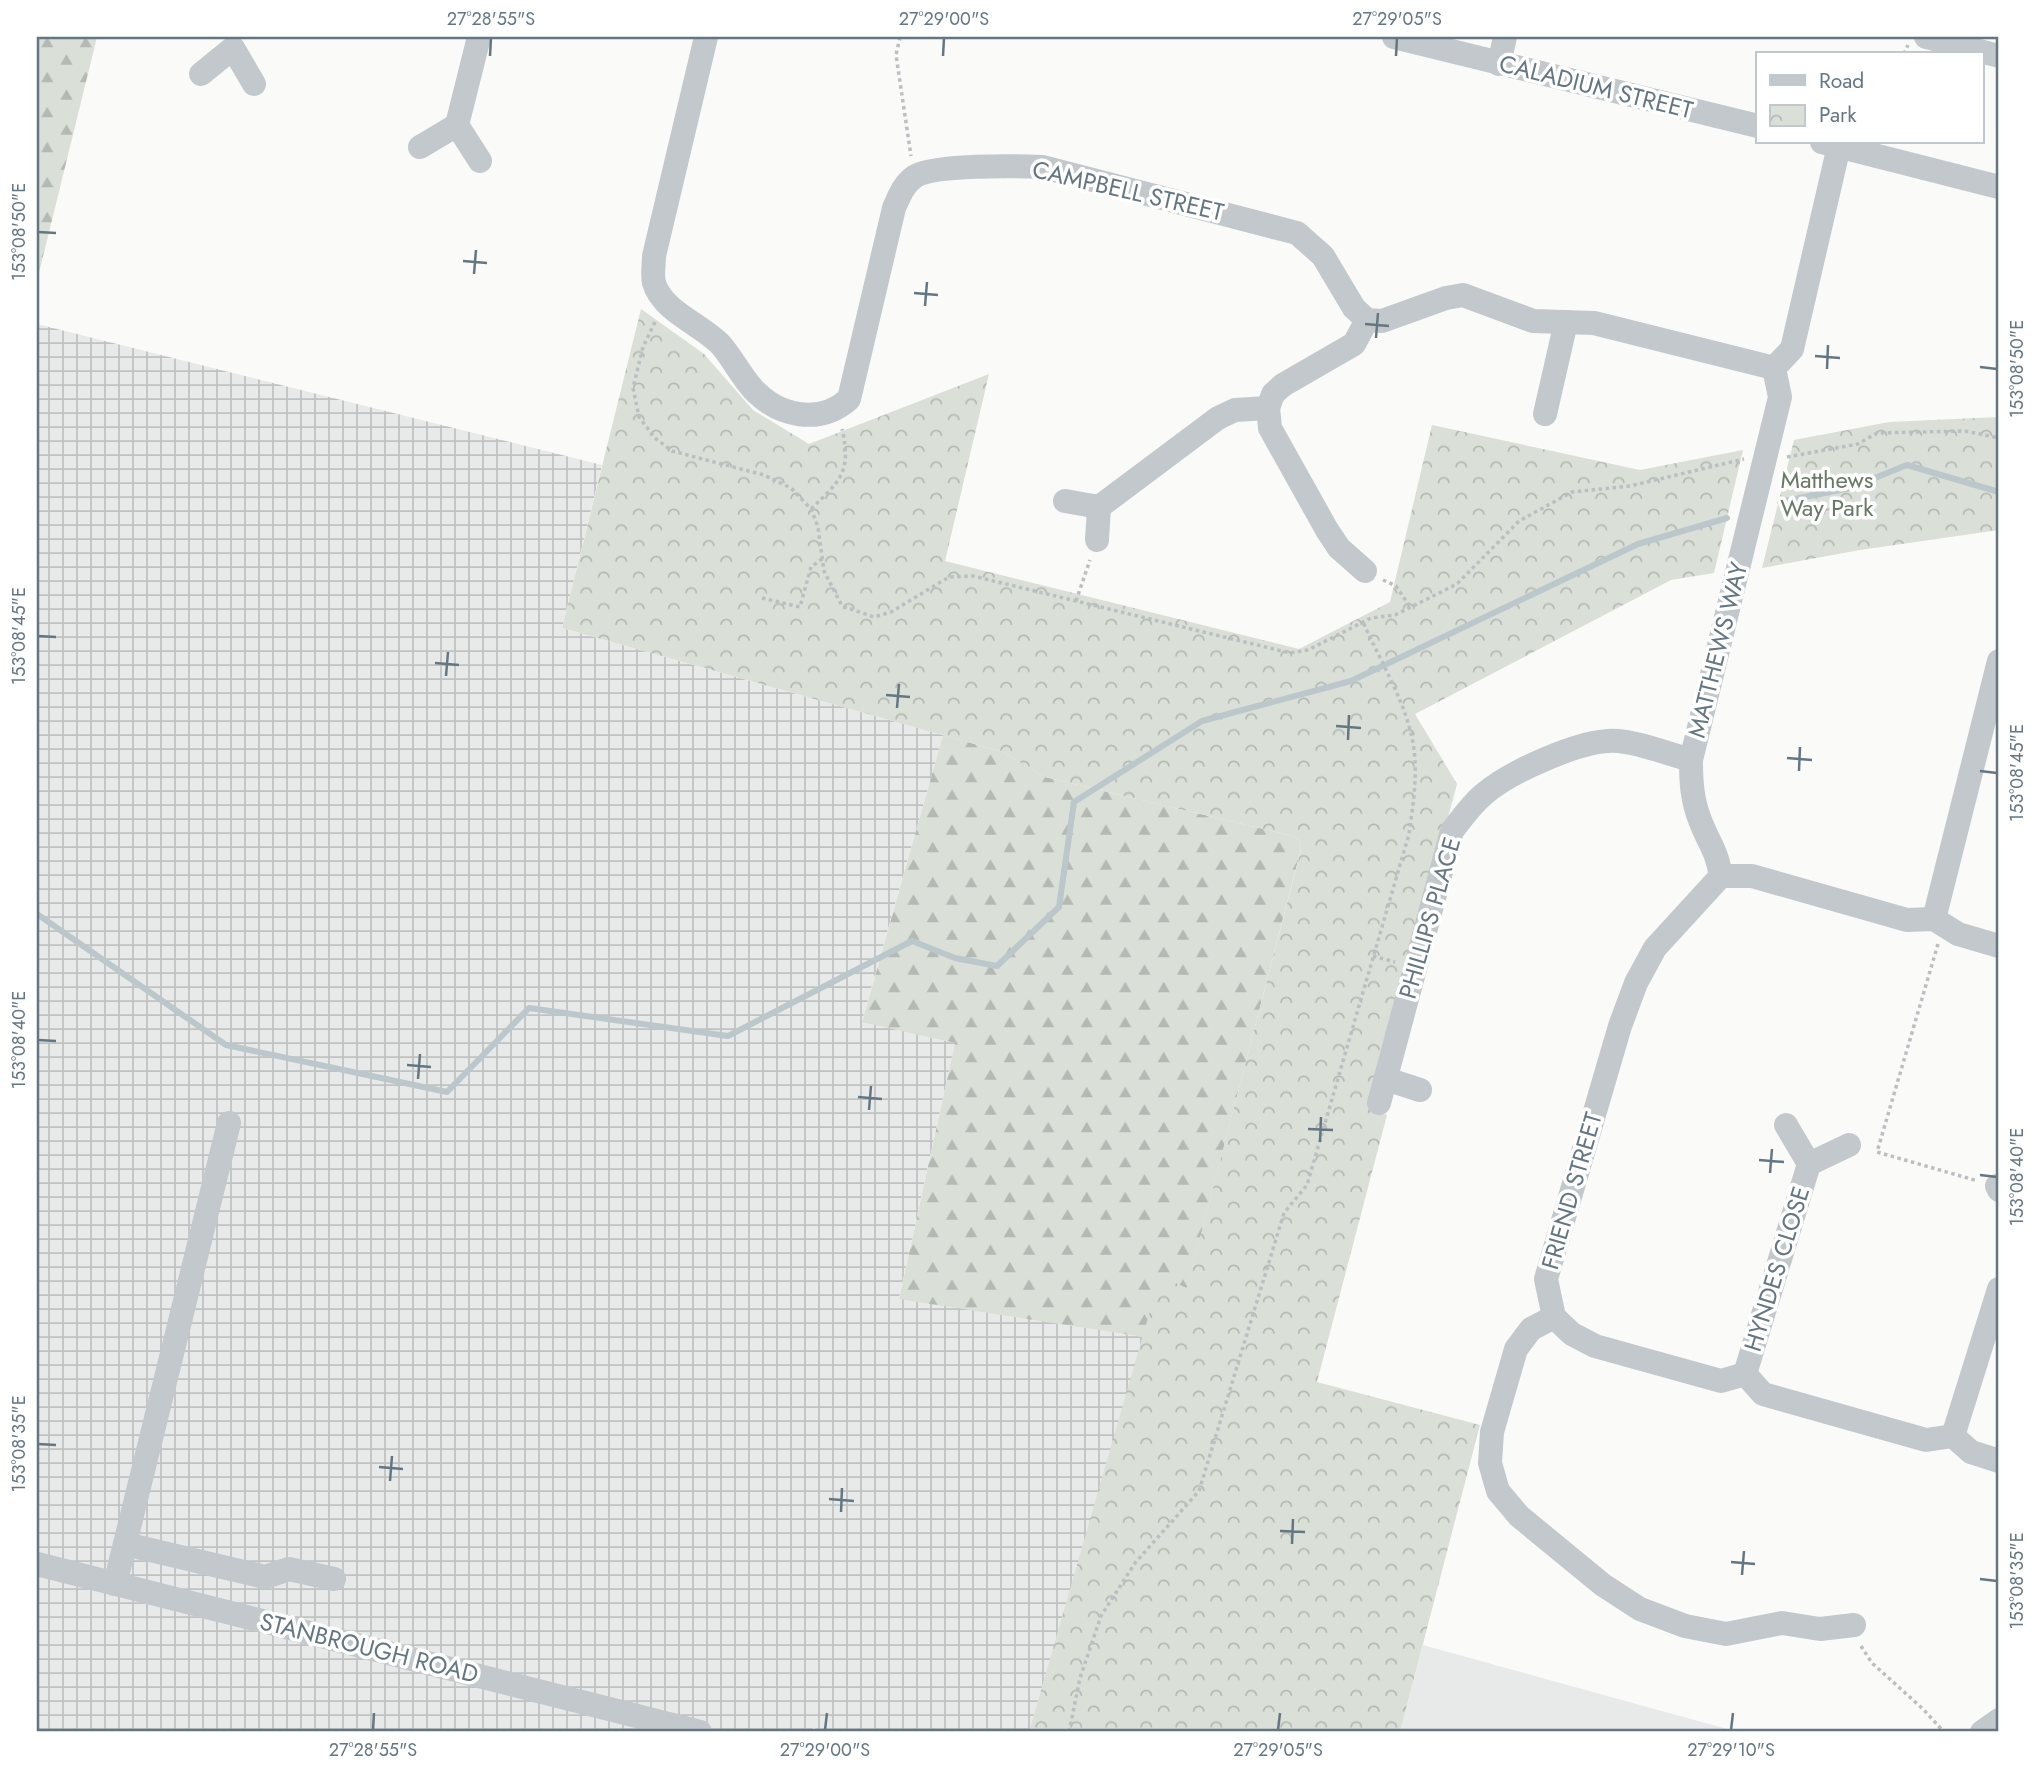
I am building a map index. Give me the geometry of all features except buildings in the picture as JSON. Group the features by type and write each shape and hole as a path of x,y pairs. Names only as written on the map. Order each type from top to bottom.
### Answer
{"street":[{"path":"421,147 457,125 479,37"},
{"path":"706,37 654,256 654,282 664,300 720,344 754,389 769,403 788,412 816,417 836,411 849,399 894,208 902,189 915,176"},
{"name":"CALADIUM STREET","path":"1394,37 1756,126"},
{"path":"1499,64 1505,37"},
{"path":"1926,37 1999,56"},
{"path":"201,74 235,42 254,84"},
{"path":"457,125 480,161"},
{"path":"1365,572 1339,548 1327,530 1270,428 1268,408 1273,394 1283,384 1354,344 1367,320 1381,321 1446,298 1463,295 1533,321 1594,323 1774,368 1792,349 1830,144 1999,187"},
{"name":"CAMPBELL STREET","path":"915,176 934,170 1043,167 1297,233 1323,256 1354,308 1367,320"},
{"path":"1545,414 1566,322"},
{"name":"MATTHEWS WAY","path":"1721,876 1717,851 1700,821 1690,790 1691,760 1780,397 1774,368"},
{"path":"1065,501 1100,507 1218,418 1235,410 1268,408"},
{"path":"1097,540 1100,507"},
{"path":"1939,922 1999,661"},
{"name":"PHILLIPS PLACE","path":"1379,1103 1452,831 1467,810 1486,792 1560,752 1582,745 1619,741 1691,760"},
{"path":"1721,876 1752,876 1907,920 1939,922 1958,934 1999,946"},
{"name":"FRIEND STREET","path":"1554,1317 1546,1279 1624,1015 1655,948 1721,876"},
{"path":"1386,1079 1420,1090"},
{"path":"115,1584 229,1123"},
{"name":"HYNDES CLOSE","path":"1745,1374 1809,1164 1786,1125"},
{"name":"HYNDES CLOSE","path":"1809,1164 1849,1145"},
{"path":"1953,1436 1999,1289"},
{"path":"1854,1625 1820,1629 1782,1623 1726,1634 1685,1626 1640,1609 1603,1585 1519,1516 1498,1491 1490,1463 1492,1432 1516,1349 1531,1329 1554,1317 1572,1334 1595,1346 1721,1381 1745,1374 1763,1394 1926,1440 1953,1436"},
{"path":"1953,1436 1971,1452 1999,1461"},
{"path":"125,1544 265,1577 289,1569 334,1579"},
{"name":"STANBROUGH ROAD","path":"37,1564 700,1732"},
{"path":"1982,1732 1999,1720"}],"path":[{"path":"900,37 896,55 915,176"},
{"path":"664,300 643,347 633,388 639,417 654,438 672,451 764,475 791,488 811,509 818,527 822,559 831,589 842,606 874,617 891,612 949,577 973,576 1290,653 1308,650 1363,622 1395,615 1457,584 1519,521 1572,492 1630,486 1747,459 1764,461 1858,444 1877,433 1965,431 1999,438"},
{"path":"811,509 839,482 846,465 848,452 836,411"},
{"path":"1076,601 1097,540"},
{"path":"762,598 800,607 811,567 822,559"},
{"path":"1365,572 1396,586 1410,607"},
{"path":"1069,1732 1080,1678 1101,1616 1135,1563 1199,1491 1284,1213 1307,1185 1409,834 1415,795 1415,759 1410,726 1363,622"},
{"path":"1939,922 1877,1152 1998,1188"},
{"path":"1854,1625 1862,1650 1872,1663 1944,1732"}],"shaded area":[{"path":"37,324 602,465 562,628 943,735 862,1021 955,1043 899,1298 1144,1337 1029,1732 827,1732 813,1728 812,1732 37,1732"},
{"path":"1423,1645 1738,1732 1400,1732"}],"green space":[{"path":"37,37 97,37 37,281"},
{"path":"641,309 704,354 753,410 809,444 989,374 945,561 1299,649 1390,602 1432,425 1640,470 1743,450 1714,573 1671,580 1415,714 1457,784 1370,1110 1387,1115 1317,1382 1480,1425 1400,1732 1029,1732 1160,1276 1187,1288 1301,850 1300,841 1293,836 1045,777 1003,752 562,628"},
{"name":"Matthews Way Park","path":"1999,417 1999,530 1860,550 1762,568 1794,440 1889,422"},
{"path":"943,735 1003,752 1045,777 1293,836 1300,841 1301,849 1187,1289 1160,1277 1144,1337 899,1299 955,1043 862,1022"}],"waterway":[{"path":"1780,502 1850,488 1907,465 1999,492"},
{"path":"37,914 226,1045 447,1092 529,1008 728,1036 912,941 955,958 997,966 1059,907 1074,802 1202,721 1351,681 1638,544 1727,518"}]}
